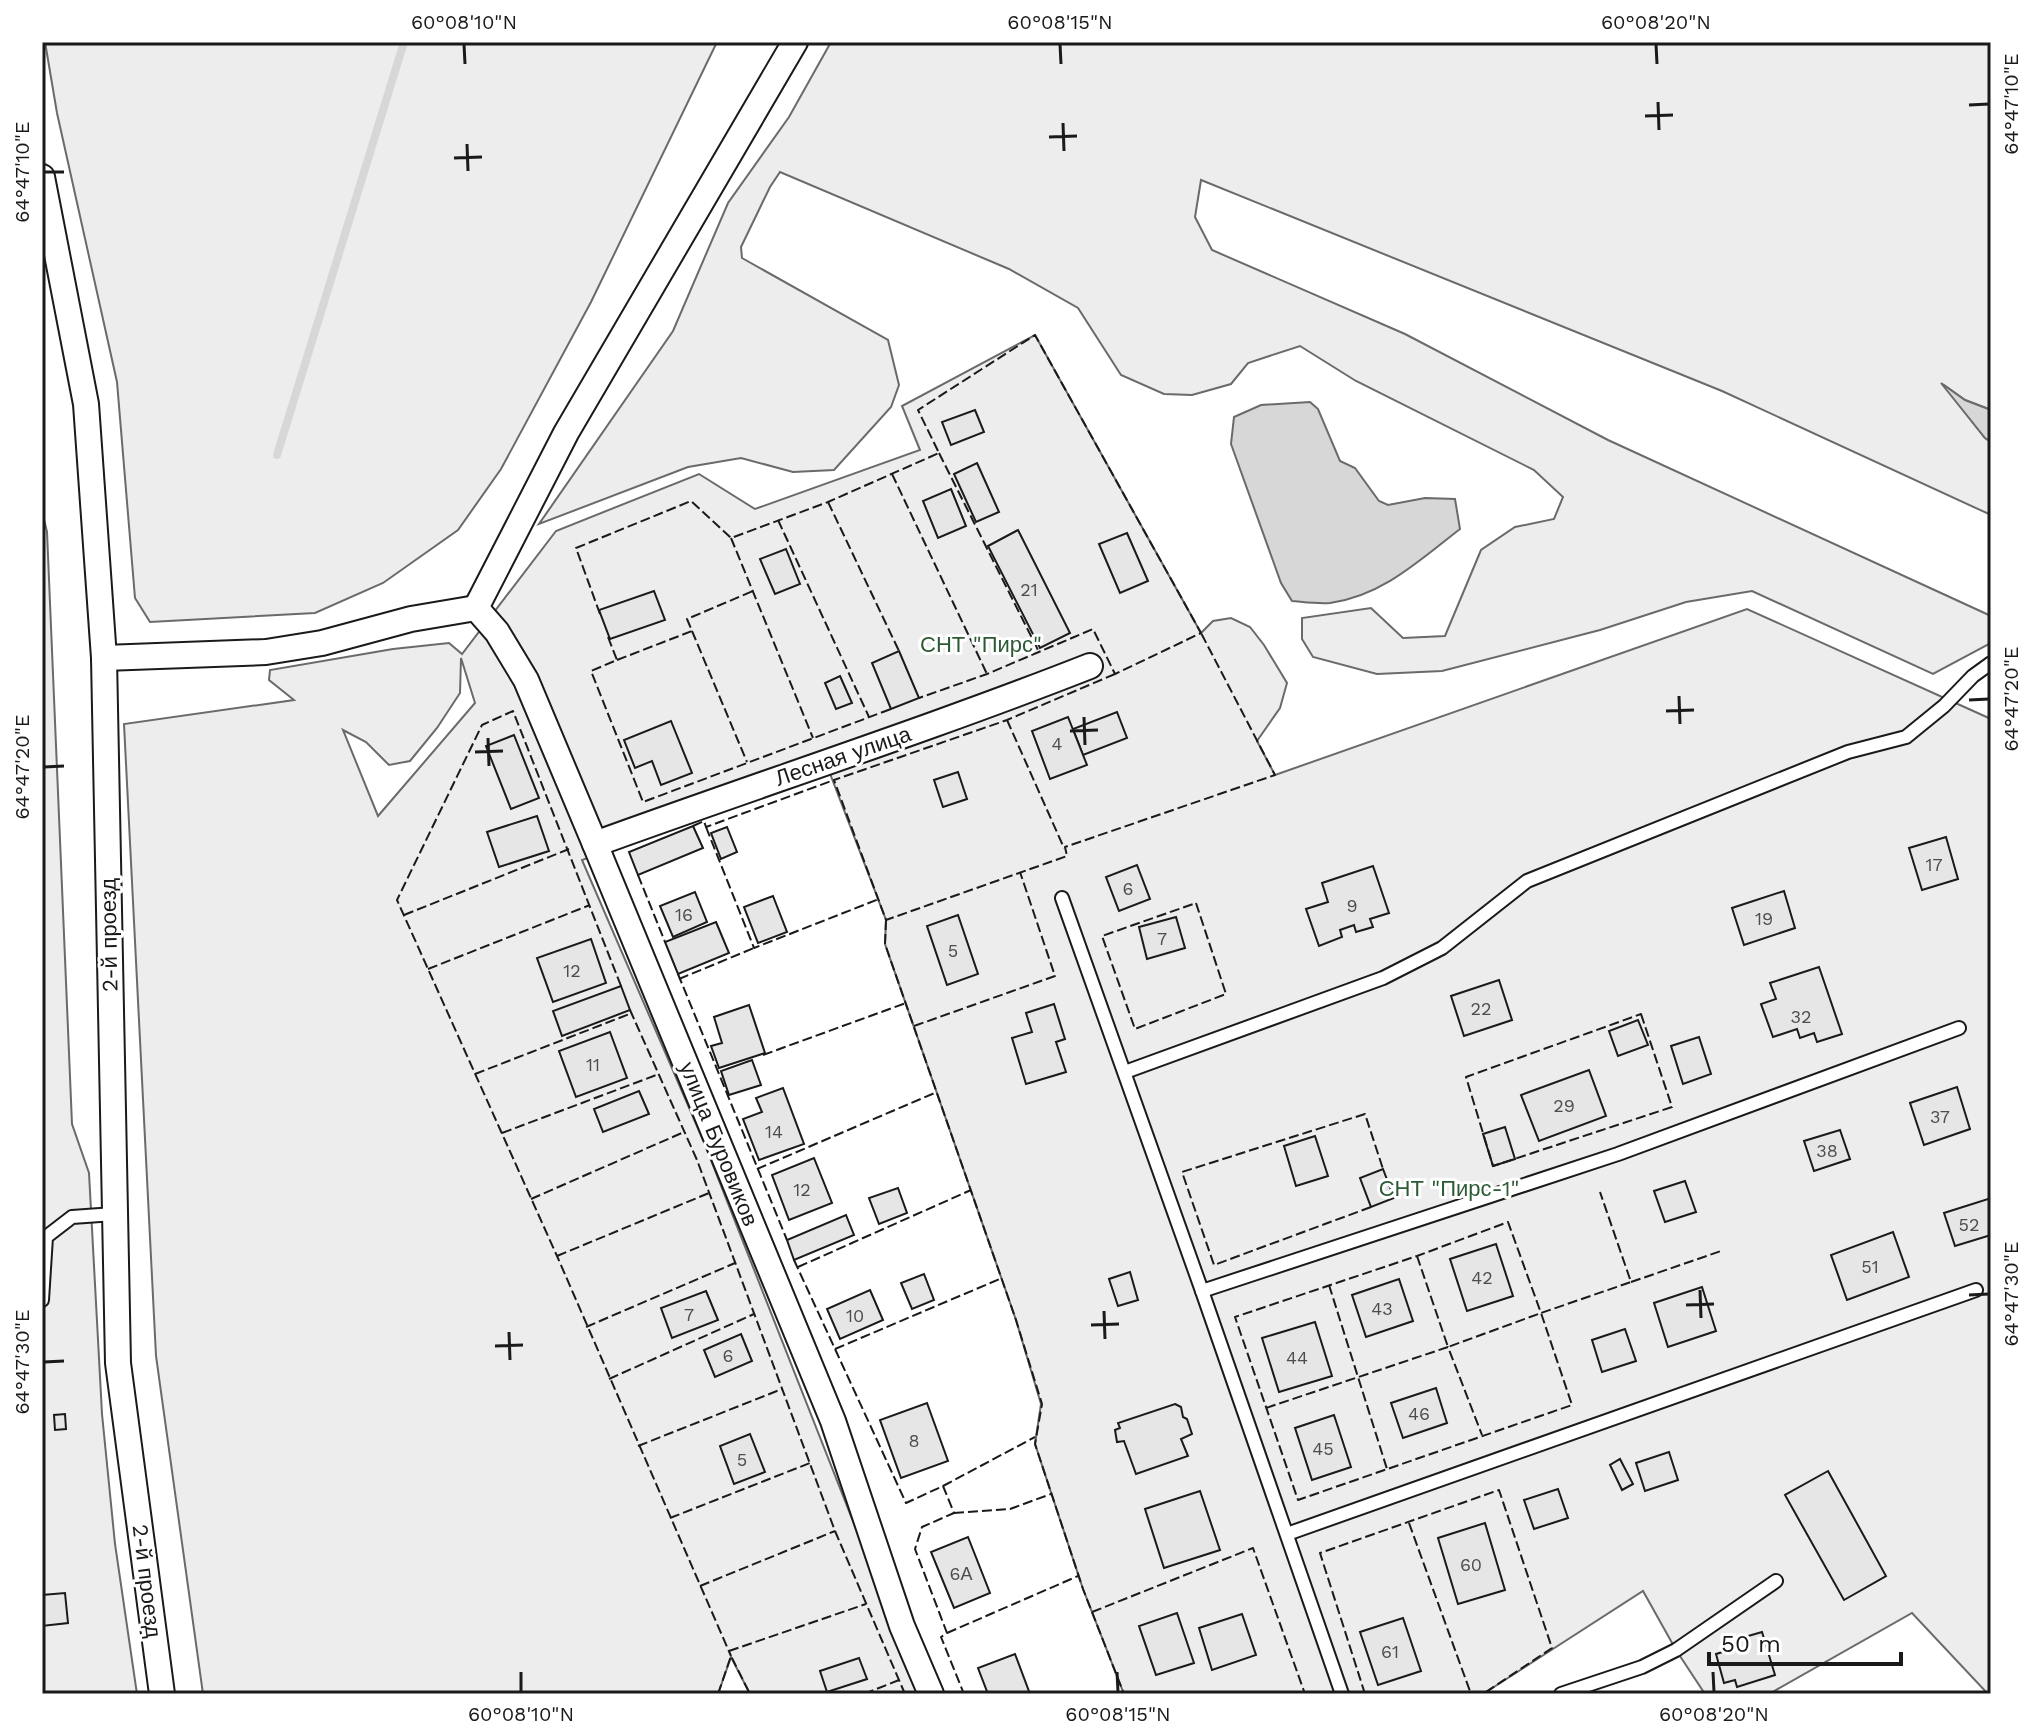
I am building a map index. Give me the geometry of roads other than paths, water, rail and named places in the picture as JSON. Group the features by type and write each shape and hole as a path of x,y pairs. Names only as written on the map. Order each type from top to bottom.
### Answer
{"street":[{"path":"104,658 266,652 322,643 411,619 476,608 566,433 795,42"},
{"name":"2-й проезд","path":"42,177 86,404 104,658 118,1363 162,1694"},
{"name":"улица Буровиков","path":"476,608 497,632 526,680 595,844 833,1421 902,1626 931,1694"},
{"name":"Лесная улица","path":"595,844 816,764 973,712 1090,666"}],"lane":[{"path":"1125,1072 1383,978 1442,948 1527,881 1848,752 1906,737 1991,663"},
{"path":"1062,898 1342,1694"},
{"path":"1202,1291 1618,1154 1959,1028"},
{"path":"42,1300 46,1237 72,1217 114,1214"},
{"path":"1287,1534 1976,1290"},
{"path":"1561,1694 1642,1667 1665,1656 1776,1581"}],"waterway":[{"path":"277,455 404,42"}],"park label":[{"name":"СНТ \"Пирс\"","path":"981,644"},
{"name":"СНТ \"Пирс-1\"","path":"1449,1188"}]}
